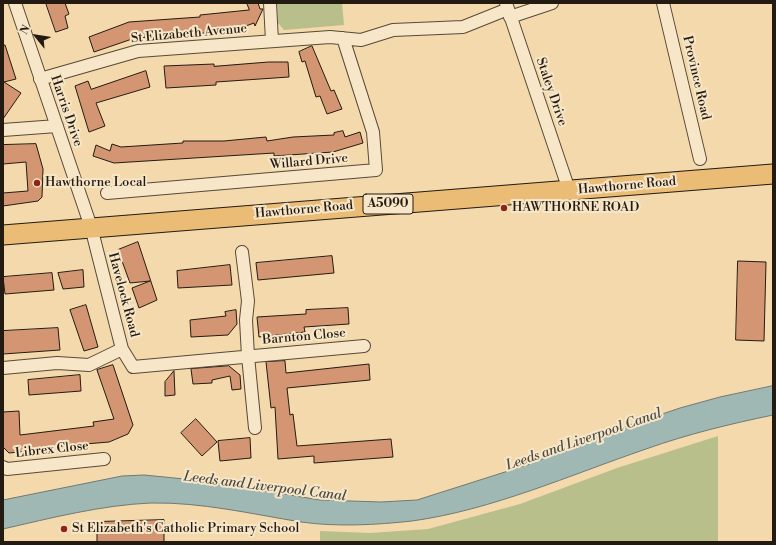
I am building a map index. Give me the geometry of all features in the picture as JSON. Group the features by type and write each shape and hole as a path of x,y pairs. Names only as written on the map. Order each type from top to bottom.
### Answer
{"main road":[{"name":"Hawthorne Road","path":"3,235 773,174"}],"street":[{"name":"Harris Drive","path":"15,3 91,228"},
{"path":"270,3 272,41"},
{"name":"St Elizabeth Avenue","path":"40,79 138,50 330,37 361,40 393,30 463,27 508,10 552,3"},
{"name":"Province Road","path":"664,3 700,159"},
{"name":"Staley Drive","path":"508,10 569,190"},
{"name":"Willard Drive","path":"107,193 376,170 373,132 343,38"},
{"path":"3,130 56,126"},
{"name":"Havelock Road","path":"91,228 122,349 133,367"},
{"name":"Barnton Close","path":"242,252 248,301 246,320 255,428"},
{"name":"Barnton Close","path":"133,367 364,346"},
{"path":"3,368 57,363 89,365 122,349"},
{"name":"Librex Close","path":"3,467 7,469 104,459"}],"green space":[{"path":"277,3 342,3 344,25 284,30 278,23"},
{"path":"718,436 718,542 320,542 320,531 370,533 428,529 520,504 617,468"}],"water":[{"path":"773,386 773,415 693,434 617,459 530,491 472,509 442,516 384,524 328,525 301,522 208,506 151,503 95,509 3,529 3,500 122,476 144,475 205,481 320,500 381,502 417,500 527,465 612,431 680,408 720,397"}],"building":[{"path":"46,3 65,3 69,14 65,16 68,28 56,32"},
{"path":"247,3 258,3 260,9 263,9 255,26 254,23 235,30 135,38 94,52 89,37 129,22 200,17 200,15 249,10"},
{"path":"3,45 5,45 16,79 4,82 21,93 3,119"},
{"path":"312,46 331,91 334,90 342,109 327,114 320,96 316,97 305,61 302,62 299,52"},
{"path":"288,62 289,77 216,82 216,85 166,88 164,66 214,64 214,66"},
{"path":"146,71 150,87 96,103 105,126 89,132 75,86 88,81 91,89"},
{"path":"343,131 345,137 360,132 363,143 333,152 274,156 274,153 114,163 93,156 96,145 110,151 112,144 121,147 183,143 183,141 224,141 266,137 267,141 293,137 334,135 334,133"},
{"path":"36,144 43,169 42,197 38,201 3,206 3,193 28,191 26,162 3,164 3,145"},
{"path":"138,242 157,300 139,308 132,288 150,281 130,283 118,250"},
{"path":"332,256 334,273 258,280 256,263"},
{"path":"738,261 766,262 764,341 736,340"},
{"path":"230,265 232,285 178,288 177,271"},
{"path":"83,270 84,287 63,289 58,273"},
{"path":"52,273 54,290 5,294 3,277"},
{"path":"86,305 98,347 84,351 70,310"},
{"path":"348,308 349,324 304,327 305,332 259,337 257,317 306,314 306,310"},
{"path":"236,310 237,324 228,335 191,337 190,320 226,316 225,312"},
{"path":"58,328 60,350 3,354 3,331"},
{"path":"285,361 286,373 369,364 370,380 287,388 290,415 293,414 297,446 391,439 393,457 314,463 314,456 278,459 275,407 271,408 266,362"},
{"path":"113,365 133,425 128,434 109,442 61,446 48,449 9,453 3,447 3,412 19,411 20,435 94,426 93,422 114,419 97,370"},
{"path":"229,366 240,375 241,389 232,390 230,376 212,380 212,383 193,384 191,369"},
{"path":"174,371 175,395 165,396 165,382"},
{"path":"80,375 81,391 29,395 28,380"},
{"path":"196,419 217,442 202,456 181,433"},
{"path":"250,438 251,458 220,461 218,441"},
{"path":"164,520 164,542 97,542 97,522"}],"place":[{"name":"Hawthorne Local","path":"37,183"},
{"name":"HAWTHORNE ROAD","path":"504,208"},
{"name":"St Elizabeth's Catholic Primary School","path":"64,529"}],"water label":[{"name":"Leeds and Liverpool Canal","path":"584,440"},
{"name":"Leeds and Liverpool Canal","path":"265,487"}]}
